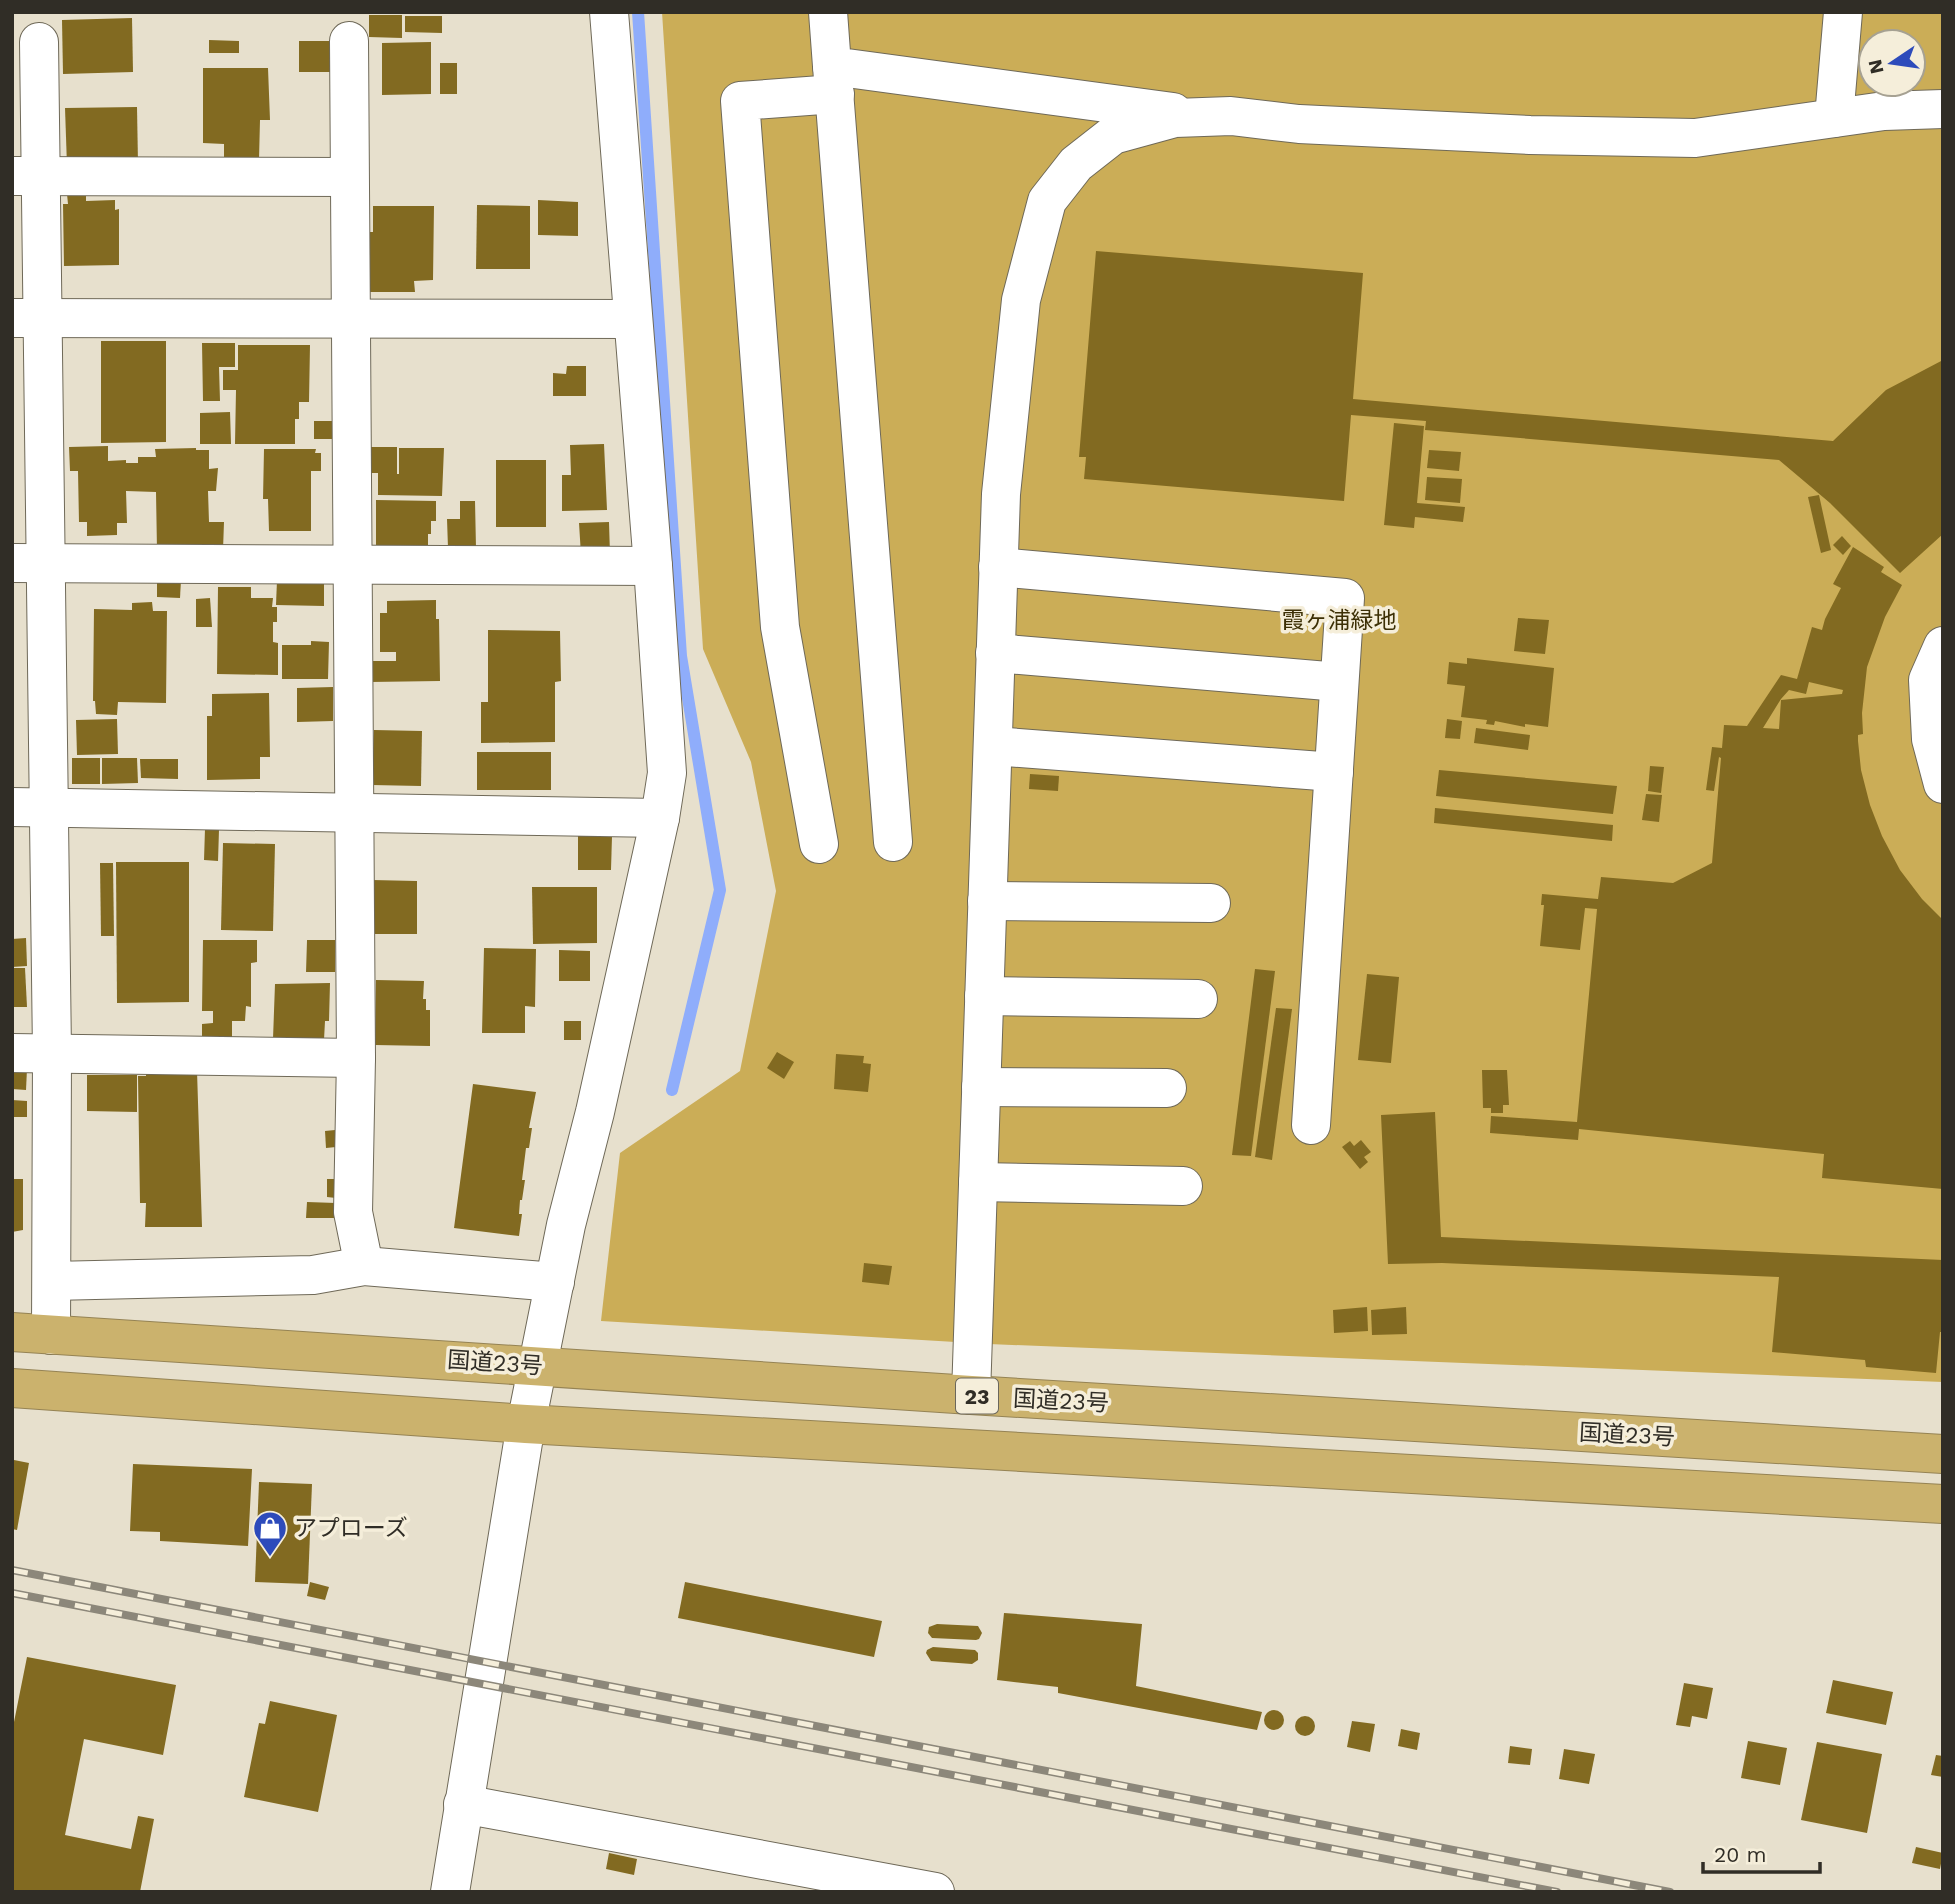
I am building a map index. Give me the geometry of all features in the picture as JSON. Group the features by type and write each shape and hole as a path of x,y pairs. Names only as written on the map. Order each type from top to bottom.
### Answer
{"highway":[{"name":"国道23号","path":"12,1332 971,1395 1943,1454"},
{"name":"23","path":"12,1388 526,1424 1943,1504"}],"street":[{"path":"450,1892 526,1424 555,1282 660,818 667,774 610,12"},
{"path":"828,12 893,842"},
{"path":"1834,118 1843,12"},
{"path":"349,41 356,1058 353,1212 364,1266"},
{"path":"39,42 27,176 30,563 50,807 51,1335"},
{"path":"819,844 780,628 740,101 833,80 1206,117"},
{"path":"971,1395 1001,494 1021,300 1047,201 1076,164 1113,135 1175,118 1231,116 1299,124 1530,135 1695,138 1884,111 1943,109"},
{"path":"27,176 349,177"},
{"path":"28,318 633,319"},
{"path":"30,563 653,566"},
{"path":"998,567 1345,598 1311,1125"},
{"path":"1943,646 1928,680 1931,739 1943,784"},
{"path":"995,653 1339,682"},
{"path":"993,746 1334,772"},
{"path":"12,807 660,818"},
{"path":"987,901 1210,903"},
{"path":"984,996 1198,999"},
{"path":"12,1053 356,1058"},
{"path":"981,1087 1167,1088"},
{"path":"978,1182 1183,1186"},
{"path":"52,1281 313,1275 364,1266 555,1282"},
{"path":"463,1804 934,1892"}],"green space":[{"name":"霞ヶ浦緑地","path":"662,12 1943,12 1943,1382 989,1344 601,1321 620,1153 740,1071 776,891 751,762 703,649"}],"building":[{"path":"369,15 402,15 402,38 369,37"},
{"path":"405,16 442,16 442,33 405,32"},
{"path":"132,18 133,72 63,74 62,20"},
{"path":"209,40 239,41 239,53 209,53"},
{"path":"299,41 330,41 330,72 299,72"},
{"path":"431,42 431,94 382,95 382,43"},
{"path":"440,63 457,63 457,94 440,94"},
{"path":"203,68 268,68 270,120 260,120 259,160 224,159 224,144 203,143"},
{"path":"137,107 138,164 67,166 65,108"},
{"path":"67,194 86,194 86,201 115,200 115,210 119,209 119,265 64,266 63,204 68,204"},
{"path":"538,200 578,202 578,236 538,235"},
{"path":"477,205 530,206 530,269 476,269"},
{"path":"373,206 434,206 433,280 414,281 415,292 366,292 365,232 373,232"},
{"path":"1096,251 1363,273 1353,399 1833,441 1886,390 1943,360 1943,534 1900,573 1830,503 1779,460 1425,430 1426,421 1351,415 1344,501 1084,479 1086,457 1079,457"},
{"path":"101,341 166,341 166,442 101,443"},
{"path":"202,343 235,343 235,367 219,367 220,401 203,401"},
{"path":"238,345 310,345 309,402 299,402 299,419 295,419 295,444 235,444 236,390 223,390 223,370 238,370"},
{"path":"567,366 586,366 586,396 553,396 553,373 566,374"},
{"path":"230,412 231,444 200,444 200,413"},
{"path":"314,421 333,421 332,439 314,439"},
{"path":"1394,423 1424,426 1417,503 1465,507 1463,522 1415,517 1414,528 1384,525"},
{"path":"604,444 607,510 562,511 562,475 571,475 570,445"},
{"path":"108,446 108,461 126,460 126,463 138,463 138,457 156,457 155,449 209,450 209,469 218,468 216,491 208,491 209,522 224,522 223,550 157,550 156,492 126,491 127,523 117,523 117,535 87,536 87,522 79,522 78,471 70,471 69,447"},
{"path":"369,447 397,447 397,474 399,448 444,448 442,496 378,495 378,473 369,473"},
{"path":"264,449 316,449 315,453 321,453 321,471 311,471 311,531 269,531 268,499 263,499"},
{"path":"1429,450 1461,452 1459,471 1427,468"},
{"path":"496,460 546,460 546,527 496,527"},
{"path":"1427,477 1462,479 1460,503 1425,500"},
{"path":"1819,495 1831,550 1821,553 1808,497"},
{"path":"376,500 436,501 436,521 431,521 428,550 376,550"},
{"path":"460,501 475,501 476,548 448,548 447,519 460,519"},
{"path":"609,522 610,555 581,555 579,523"},
{"path":"1842,536 1851,546 1843,555 1833,545"},
{"path":"1853,547 1884,567 1881,572 1902,585 1885,617 1867,667 1862,713 1863,734 1858,735 1858,741 1861,770 1882,836 1900,870 1922,899 1943,920 1943,1189 1822,1178 1824,1154 1579,1129 1578,1140 1490,1133 1491,1116 1577,1122 1597,909 1585,908 1580,950 1540,946 1544,905 1541,905 1542,894 1598,899 1601,877 1673,883 1712,863 1721,758 1719,757 1714,791 1706,790 1712,747 1722,748 1724,725 1747,726 1781,675 1797,679 1812,627 1822,630 1841,588 1833,584","holes":["1809,682 1843,690 1842,694 1781,700 1779,729 1763,728 1781,699 1789,690 1806,694"]},
{"path":"157,580 181,580 180,598 157,597"},
{"path":"277,580 324,581 324,606 276,605"},
{"path":"218,587 251,587 251,598 273,598 272,607 277,607 277,622 273,622 273,642 278,643 278,675 217,674"},
{"path":"210,598 212,627 196,627 196,599"},
{"path":"436,600 440,681 370,682 370,661 396,661 396,652 380,652 380,613 387,613 387,601"},
{"path":"152,602 153,611 167,611 166,703 118,702 117,715 96,714 93,701 94,609 132,610 132,603"},
{"path":"1518,618 1549,620 1545,654 1514,651"},
{"path":"488,630 560,631 561,681 555,682 555,742 481,743 481,702 488,702"},
{"path":"311,641 329,642 328,679 282,679 282,645 311,645"},
{"path":"1467,658 1554,668 1548,727 1525,724 1525,727 1495,721 1494,725 1486,724 1487,720 1461,717 1465,686 1447,684 1449,662 1467,664"},
{"path":"333,687 333,721 297,722 297,688"},
{"path":"269,693 270,757 260,757 260,779 207,780 207,716 212,716 212,694"},
{"path":"117,719 118,754 77,755 76,720"},
{"path":"1447,719 1462,721 1460,739 1445,738"},
{"path":"1476,728 1530,735 1528,750 1474,743"},
{"path":"374,730 422,731 421,786 372,785"},
{"path":"477,752 551,752 551,790 477,790"},
{"path":"72,758 100,758 100,784 72,784"},
{"path":"102,758 137,758 138,783 102,784"},
{"path":"140,759 178,759 178,779 141,778"},
{"path":"1650,766 1664,767 1661,793 1648,791"},
{"path":"1439,770 1617,786 1613,814 1436,796"},
{"path":"1030,774 1059,776 1058,791 1029,789"},
{"path":"1646,794 1662,795 1659,822 1642,820"},
{"path":"1435,808 1613,825 1612,841 1434,823"},
{"path":"205,828 219,829 218,861 204,860"},
{"path":"578,836 612,836 611,870 578,870"},
{"path":"223,843 275,844 273,931 221,930"},
{"path":"116,862 189,862 189,1002 117,1003"},
{"path":"100,863 113,863 114,936 101,936"},
{"path":"372,880 417,881 417,934 370,934"},
{"path":"532,887 597,887 597,943 533,944"},
{"path":"26,938 27,966 12,967 12,939"},
{"path":"203,940 257,940 257,962 251,963 251,1007 246,1006 245,1021 232,1021 232,1039 202,1039 202,1024 213,1023 213,1011 202,1011"},
{"path":"307,940 335,940 335,972 306,972"},
{"path":"484,948 536,949 535,1007 525,1006 525,1033 482,1033"},
{"path":"559,950 590,951 590,981 559,981"},
{"path":"12,968 25,968 27,1007 12,1007"},
{"path":"1255,969 1275,971 1251,1156 1232,1155"},
{"path":"1367,974 1399,977 1391,1063 1358,1060"},
{"path":"376,980 424,981 423,999 426,999 426,1010 430,1010 430,1046 375,1045"},
{"path":"330,983 329,1021 325,1021 324,1040 273,1039 275,984"},
{"path":"1276,1008 1292,1009 1272,1160 1255,1157"},
{"path":"564,1021 581,1021 581,1040 564,1040"},
{"path":"777,1052 794,1062 784,1079 767,1068"},
{"path":"836,1054 864,1056 863,1063 871,1064 868,1092 834,1089"},
{"path":"12,1068 27,1069 26,1090 12,1089"},
{"path":"1482,1070 1507,1070 1509,1105 1503,1105 1503,1113 1491,1113 1491,1108 1483,1108"},
{"path":"146,1071 197,1071 202,1227 145,1227 146,1203 140,1203 138,1076 146,1076"},
{"path":"87,1075 137,1075 137,1112 87,1111"},
{"path":"473,1084 536,1092 522,1180 525,1180 520,1200 519,1214 522,1214 519,1236 454,1228"},
{"path":"12,1100 27,1101 27,1117 12,1117"},
{"path":"1435,1112 1441,1237 1943,1260 1943,1332 1940,1332 1936,1373 1866,1367 1865,1360 1772,1352 1779,1277 1442,1263 1388,1264 1381,1115"},
{"path":"335,1130 336,1147 326,1148 325,1131"},
{"path":"1361,1140 1371,1152 1364,1157 1368,1162 1360,1169 1342,1147 1350,1141 1354,1146"},
{"path":"12,1179 23,1179 23,1230 12,1232"},
{"path":"327,1179 336,1179 336,1198 327,1197"},
{"path":"307,1202 336,1203 335,1218 306,1218"},
{"path":"864,1263 892,1266 889,1285 862,1282"},
{"path":"1367,1307 1368,1331 1334,1333 1333,1310"},
{"path":"1406,1307 1407,1334 1372,1335 1371,1310"},
{"path":"14,1460 29,1463 17,1530 12,1529"},
{"path":"133,1464 252,1469 248,1546 160,1541 160,1532 130,1531"},
{"path":"259,1482 312,1484 308,1584 255,1582"},
{"path":"310,1582 329,1587 325,1600 307,1596"},
{"path":"685,1582 882,1621 874,1657 678,1618"},
{"path":"1004,1613 1142,1624 1136,1686 1262,1712 1257,1730 1058,1693 1058,1687 997,1680"},
{"path":"937,1624 978,1626 982,1633 976,1640 932,1638 928,1633 929,1627"},
{"path":"933,1647 975,1650 978,1660 972,1664 931,1661 926,1653"},
{"path":"27,1657 176,1685 163,1755 84,1739 65,1835 131,1849 138,1816 154,1819 140,1892 12,1892 12,1732"},
{"path":"1833,1680 1893,1692 1886,1725 1826,1713"},
{"path":"1684,1683 1713,1688 1707,1719 1692,1716 1690,1727 1676,1725"},
{"path":"270,1701 337,1715 318,1812 244,1797 259,1723 265,1724"},
{"path":"1270,1710 1278,1710 1284,1720 1278,1730 1270,1730 1264,1724 1264,1716"},
{"path":"1301,1716 1309,1716 1315,1726 1309,1736 1301,1736 1295,1730 1295,1722"},
{"path":"1352,1721 1375,1724 1370,1752 1347,1747"},
{"path":"1401,1729 1420,1733 1417,1750 1398,1746"},
{"path":"1748,1741 1787,1748 1780,1785 1741,1778"},
{"path":"1817,1742 1882,1754 1867,1833 1801,1820"},
{"path":"1510,1746 1532,1749 1530,1765 1508,1763"},
{"path":"1564,1749 1595,1754 1589,1784 1559,1779"},
{"path":"1936,1755 1943,1756 1943,1777 1931,1775"},
{"path":"1916,1847 1943,1853 1940,1869 1912,1863"},
{"path":"609,1853 637,1859 634,1875 606,1869"}],"waterway":[{"path":"638,12 681,656 720,890 672,1090"}],"railway":[{"path":"12,1570 1670,1892"},
{"path":"12,1593 1557,1892"}],"place":[{"name":"アプローズ","path":"270,1558"}]}
